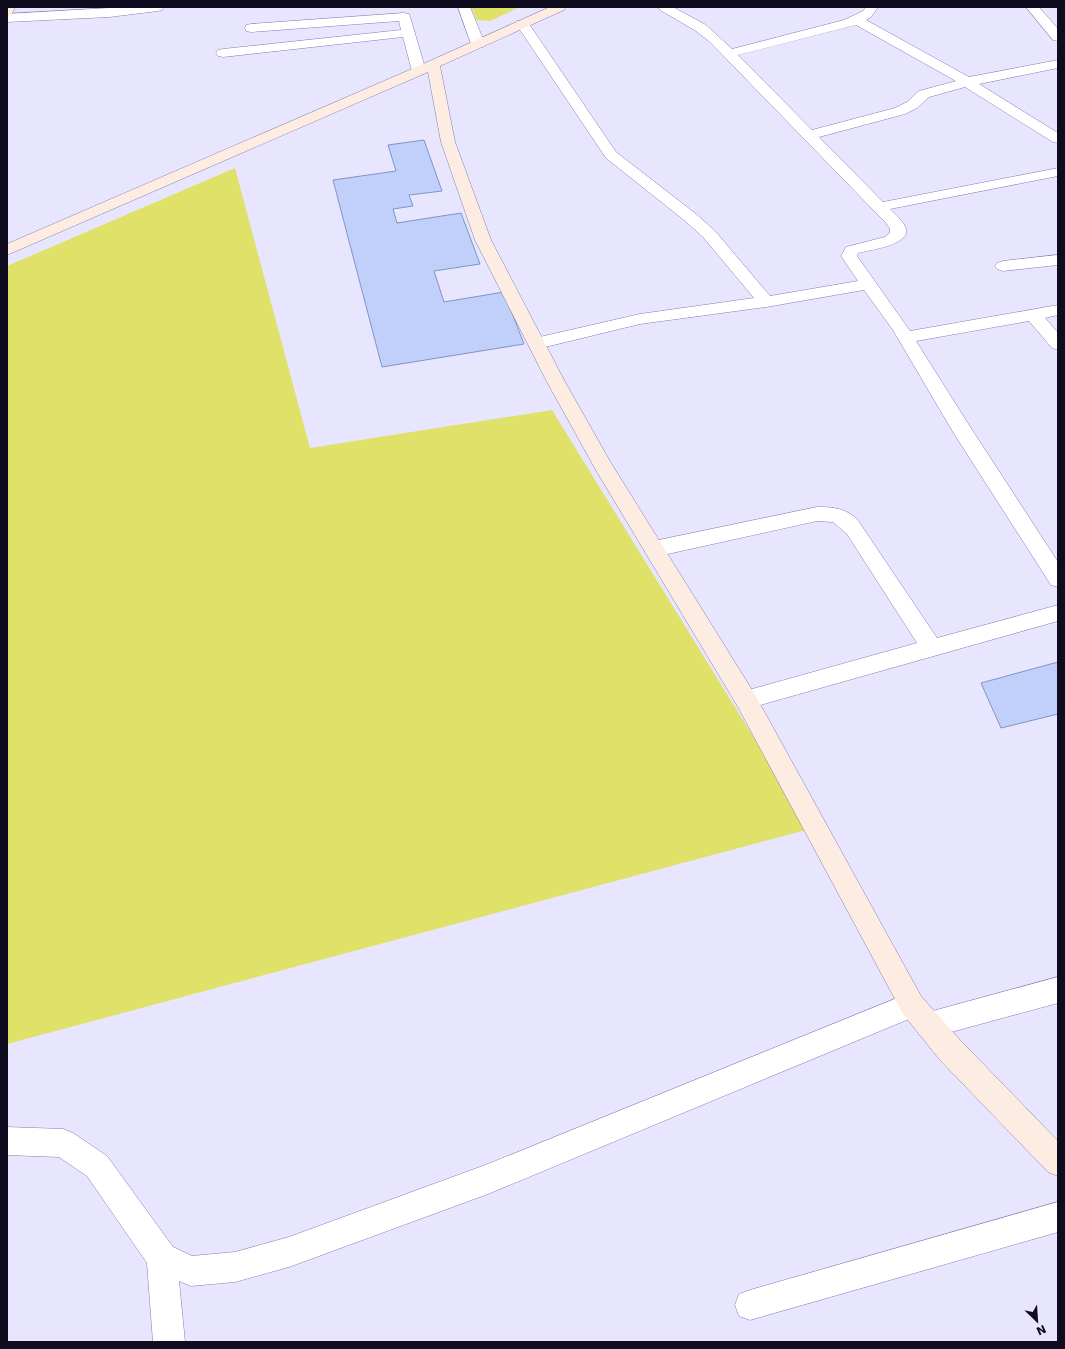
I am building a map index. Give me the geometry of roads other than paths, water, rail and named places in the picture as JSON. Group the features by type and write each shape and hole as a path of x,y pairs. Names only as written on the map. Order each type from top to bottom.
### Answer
{"street":[{"path":"7,13 9,7"},
{"path":"7,18 109,12 158,7"},
{"path":"464,7 478,44"},
{"path":"7,250 426,68 560,7"},
{"path":"664,7 701,28 730,53 892,220 898,230 898,235 891,240 852,250 849,256 905,337 960,427 1058,579"},
{"path":"730,53 849,23 867,14 872,7"},
{"path":"1032,7 1058,37"},
{"path":"251,28 402,12 408,33 426,68 448,142 484,240 556,382 604,467 746,700 920,1015 950,1050 1058,1162"},
{"path":"857,20 945,68 1058,139"},
{"path":"522,24 611,155 690,217 704,230 766,302"},
{"path":"223,53 408,33"},
{"path":"809,135 900,111 911,106 916,102 920,95 967,82 1058,64"},
{"path":"879,207 1058,172"},
{"path":"1003,266 1058,260"},
{"path":"537,343 640,319 766,302 868,284"},
{"path":"905,337 1058,310"},
{"path":"1033,315 1058,344"},
{"path":"654,550 817,514 832,514 845,518 854,529 932,648"},
{"path":"746,700 1058,613"},
{"path":"162,1258 191,1271 235,1267 289,1252 488,1179 920,1015 1058,990"},
{"path":"7,1141 63,1143 97,1166 162,1258 169,1342"},
{"path":"750,1305 1058,1217"}]}
